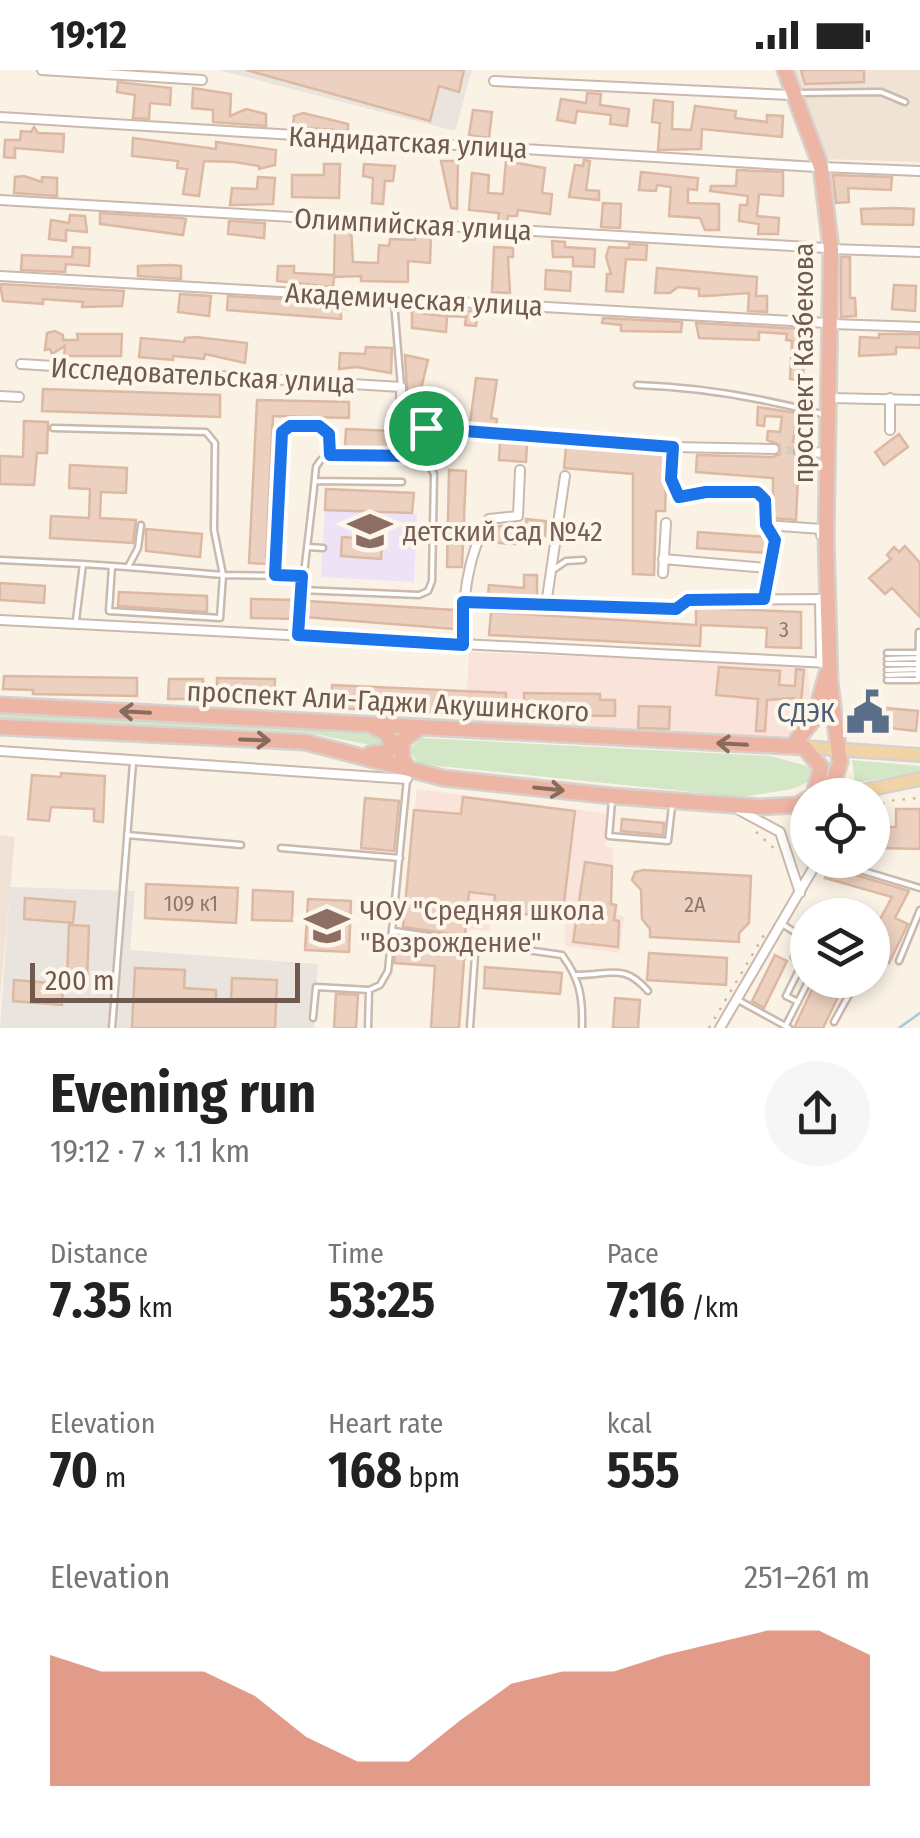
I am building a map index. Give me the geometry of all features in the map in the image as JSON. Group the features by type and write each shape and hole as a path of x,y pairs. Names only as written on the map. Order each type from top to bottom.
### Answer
{"highway":[{"name":"проспект Казбекова","path":"782,70 818,167 828,248 830,398 825,663"},
{"path":"818,778 821,768 798,747 814,720 825,663"},
{"path":"825,663 839,756 834,778"},
{"name":"проспект Али-Гаджи Акушинского","path":"0,705 798,747"},
{"path":"356,753 380,755 390,748 387,734 364,724"},
{"name":"проспект Али-Гаджи Акушинского","path":"0,727 305,742 356,753 407,774 726,806 790,804"},
{"path":"407,774 402,741 413,729 423,728"}],"main road":[{"path":"798,747 839,756 920,756"},
{"path":"890,785 920,779"}],"street":[{"path":"42,70 145,73 202,80"},
{"path":"494,81 793,94"},
{"name":"Кандидатская улица","path":"0,117 920,172"},
{"name":"Олимпийская улица","path":"0,200 920,252"},
{"name":"Академическая улица","path":"0,276 920,328"},
{"path":"0,620 825,663 820,599 829,323"},
{"name":"Исследовательская улица","path":"21,364 401,387"},
{"path":"401,387 401,411 414,425 426,428 673,447 774,449"},
{"path":"0,396 19,397"},
{"path":"830,398 920,400"},
{"path":"890,398 890,430"},
{"path":"799,451 825,453"},
{"path":"463,645 463,602 477,538 489,519 518,516 520,470"},
{"path":"546,605 564,476"},
{"path":"706,492 757,492 765,500 766,525 821,528"},
{"path":"662,574 666,522"},
{"path":"663,559 768,568 764,599"},
{"path":"463,602 676,609 688,600 820,599"},
{"path":"16,752 17,728"},
{"path":"133,758 134,735"},
{"path":"0,751 407,774"},
{"path":"839,756 841,778"},
{"path":"726,806 758,817 780,832 800,892"},
{"path":"720,1028 808,878"}],"lane":[{"path":"793,94 881,92 905,102"},
{"path":"394,297 401,387"},
{"path":"637,385 689,386 826,415"},
{"path":"275,575 282,432 290,426 319,426 329,434 330,455"},
{"path":"53,428 206,432 215,443 214,530 223,575 220,632"},
{"path":"417,456 426,428"},
{"path":"673,447 671,479 679,497 706,492"},
{"path":"298,635 301,590 302,576 309,547 316,467 330,455 417,456 428,463 434,474 432,582 428,591 419,595 301,590"},
{"path":"315,481 402,482"},
{"path":"128,568 138,548 141,525"},
{"path":"766,525 775,540 768,568"},
{"path":"309,547 323,548"},
{"path":"0,560 223,575 302,576"},
{"path":"549,573 566,561 583,560"},
{"path":"76,625 83,564"},
{"path":"112,566 109,611 220,618"},
{"path":"887,667 918,680 918,632"},
{"path":"887,667 918,664"},
{"path":"887,667 918,664"},
{"path":"112,1028 133,758"},
{"path":"313,1018 316,987 369,990 385,979 394,931 407,774"},
{"path":"612,796 609,836 668,841 672,800"},
{"path":"127,835 240,845"},
{"path":"280,848 400,858"},
{"path":"887,878 920,888"},
{"path":"899,961 920,910"},
{"path":"782,924 790,929"},
{"path":"394,931 562,955 577,975 583,999 582,1028"},
{"path":"470,1027 476,942"},
{"path":"577,975 623,970 634,974 648,991"},
{"path":"368,1028 369,990"},
{"path":"790,998 798,1002"},
{"path":"738,1000 787,1027 800,998"},
{"path":"834,1022 847,998"}],"path":[{"path":"890,802 920,798"},
{"path":"756,832 774,846 784,863"},
{"path":"709,1028 768,927"}],"shaded area":[{"path":"218,70 472,70 455,131"},
{"path":"791,70 920,70 920,162 822,159"},
{"name":"детский сад №42","path":"325,510 417,514 414,582 321,577"},
{"path":"469,652 807,666 807,717 800,729 785,736 465,726"},
{"path":"417,789 608,814 605,846 613,849 612,904 618,905 617,915 624,917 620,953 565,946 565,922 493,910 489,931 403,924"},
{"path":"0,835 15,837 0,999"},
{"path":"10,887 135,891 130,950 318,964 314,1028 0,1028"}],"green space":[{"path":"0,712 373,731 381,733 384,743 375,746 304,732 0,718"},
{"path":"421,738 771,756 810,767 810,778 790,778 790,789 742,797 419,764 409,750"},
{"path":"852,760 920,766 920,772 854,778"}],"building":[{"path":"246,70 464,70 459,92 439,86 430,121"},
{"path":"801,70 864,70 864,82 805,84"},
{"path":"118,82 171,88 170,105 150,103 149,119 133,118 135,95 117,92"},
{"path":"193,88 231,94 230,116 246,109 266,114 266,126 213,122 213,110 192,108"},
{"path":"587,93 601,94 600,105 629,109 627,126 610,124 611,115 577,111 575,123 557,120 561,99 586,103"},
{"path":"654,100 673,102 672,129 691,130 695,106 736,111 735,118 767,122 767,115 783,116 782,137 702,129 701,149 658,150 660,123 652,122"},
{"path":"473,110 492,112 489,138 469,135"},
{"path":"303,113 348,124 348,131 293,127 294,116"},
{"path":"34,127 38,133 64,134 63,152 15,148 15,158 4,157 5,140 20,140 21,131 31,132"},
{"path":"133,138 216,149 216,142 276,150 275,165 259,169 234,162 204,161 199,196 183,194 187,169 177,168 178,161 132,156"},
{"path":"584,160 590,161 586,190 599,191 599,200 569,197 575,165 583,166"},
{"path":"441,161 458,161 457,209 451,208"},
{"path":"506,161 545,168 542,193 552,194 550,214 518,210 517,216 508,216 507,222 498,221 499,213 469,210 472,173 489,175 488,193 503,194"},
{"path":"324,164 340,164 339,198 292,197 292,175 324,175"},
{"path":"364,164 395,166 393,181 385,181 383,204 372,203 373,178 363,176"},
{"path":"737,170 783,172 783,196 759,194 757,216 779,218 778,234 758,234 759,224 739,221 740,205 747,205 748,196 710,191 711,186 736,186"},
{"path":"641,172 698,178 697,190 688,189 688,203 719,204 719,230 705,230 700,218 669,216 671,187 657,185 656,191 639,190"},
{"path":"833,175 892,177 891,190 848,188 849,202 836,203"},
{"path":"15,177 42,182 42,177 57,178 57,196 14,193"},
{"path":"258,177 275,178 273,204 230,205 232,188 257,189"},
{"path":"603,203 621,204 620,228 601,227"},
{"path":"861,209 914,209 913,225 862,224"},
{"path":"100,213 186,219 183,235 100,224"},
{"path":"70,215 85,216 87,232 66,230 66,241 49,239 51,220 69,223"},
{"path":"229,221 265,223 264,238 228,234"},
{"path":"335,228 351,228 353,262 378,263 379,245 389,246 390,239 415,240 415,233 431,235 430,263 408,261 408,282 361,281 361,276 334,277 333,287 277,281 278,266 294,266 294,273 334,275"},
{"path":"552,241 565,242 565,247 595,249 594,267 573,266 573,257 553,257"},
{"path":"629,244 647,245 646,260 626,259 623,292 606,291 607,274 611,274 606,257 609,247 629,248"},
{"path":"73,247 90,248 89,266 66,264 65,272 21,270 22,255 72,257"},
{"path":"494,247 513,248 513,257 508,257 510,293 492,292"},
{"path":"841,257 850,257 850,298 855,298 856,316 841,317"},
{"path":"138,266 181,266 181,279 138,276"},
{"path":"657,268 757,277 756,296 767,296 767,312 748,311 749,293 699,296 699,289 678,287 670,293 655,293"},
{"path":"546,270 571,272 570,291 545,289"},
{"path":"0,284 124,291 122,306 82,307 83,302 3,301"},
{"path":"894,285 916,286 915,311 892,309"},
{"path":"180,294 211,296 209,316 178,312"},
{"path":"228,296 347,303 347,309 341,308 341,319 227,310"},
{"path":"404,306 419,307 419,313 444,316 444,309 454,309 454,314 473,310 478,313 476,326 465,325 466,317 447,316 446,332 412,328 412,312 404,311"},
{"path":"603,318 682,322 681,332 621,331 621,325 602,323"},
{"path":"696,323 805,329 803,381 790,379 792,341 786,340 787,334 759,332 759,340 699,338"},
{"path":"47,333 63,335 63,340 78,340 77,334 122,334 121,356 64,356 65,346 52,354 50,349 45,350"},
{"path":"879,334 920,334 920,348 896,347 896,354 859,356 860,337 879,338"},
{"path":"141,338 184,342 185,338 247,343 245,363 205,354 204,359 139,357"},
{"path":"366,347 392,348 391,373 356,367 339,369 340,353 365,354"},
{"path":"405,355 428,360 421,389 429,390 427,414 413,413 408,408"},
{"path":"476,378 497,380 491,418 497,419 496,427 470,424"},
{"path":"43,389 220,395 220,417 42,411"},
{"path":"257,400 349,402 349,418 273,416 266,557 270,557 270,564 249,563"},
{"path":"758,407 797,413 793,442 799,444 792,451 799,458 796,520 773,518 773,478 696,472 697,455 780,454 780,445 767,440 768,431 780,432 782,417 765,416 764,426 757,425"},
{"path":"24,421 48,422 47,453 37,453 34,485 0,484 0,456 23,457"},
{"path":"346,429 393,431 392,447 345,446"},
{"path":"899,434 908,447 884,465 875,452"},
{"path":"500,442 527,444 526,462 499,460"},
{"path":"566,447 667,454 665,511 656,511 654,575 633,574 633,474 564,468"},
{"path":"70,465 127,468 126,493 101,492 100,518 136,520 133,543 50,538 51,516 89,518 90,489 69,488"},
{"path":"449,470 466,471 462,567 447,567"},
{"path":"326,489 414,493 412,513 325,510"},
{"path":"526,519 546,521 545,536 516,533 515,544 499,543 488,536 494,526 526,526"},
{"path":"146,529 202,534 200,557 146,551"},
{"path":"698,532 767,537 766,553 697,548"},
{"path":"342,537 382,540 381,559 341,556"},
{"path":"905,546 920,563 920,617 892,588 885,594 869,578 891,559 887,555 894,547 899,552"},
{"path":"524,575 537,575 537,597 488,595 489,585 524,588"},
{"path":"0,583 45,586 44,603 0,600"},
{"path":"119,592 207,596 207,612 118,606"},
{"path":"251,599 296,600 294,619 251,618"},
{"path":"307,601 455,610 454,629 305,617"},
{"path":"696,608 801,612 801,648 766,647 767,628 701,625 700,646 489,635 491,612 696,625"},
{"path":"719,667 780,671 779,685 795,686 796,669 804,670 800,713 793,712 794,698 767,700 765,731 756,731 758,699 716,695"},
{"path":"4,676 137,678 137,696 33,694 33,690 3,689"},
{"path":"217,678 275,679 274,695 217,694"},
{"path":"169,679 203,679 203,699 168,699"},
{"path":"332,685 506,693 506,703 448,700 447,713 331,708"},
{"path":"524,693 600,694 600,700 615,700 615,716 541,715 541,710 524,710"},
{"path":"639,706 670,707 669,729 638,728"},
{"path":"864,706 918,711 916,731 863,725"},
{"path":"61,773 105,776 103,822 94,821 94,809 51,807 49,821 28,819 32,775 61,777"},
{"path":"463,797 575,811 562,919 493,910 495,895 469,892 465,936 403,927 414,810 461,814"},
{"path":"365,798 399,801 394,851 361,848"},
{"path":"896,809 920,809 920,849 890,848 890,827 896,827"},
{"path":"622,819 664,823 663,835 621,831"},
{"path":"585,862 612,866 611,904 616,905 614,920 619,921 618,947 573,942"},
{"path":"635,872 751,876 749,923 739,933 739,942 650,937 650,929 642,919 641,890 632,880"},
{"path":"825,878 866,878 909,891 895,918 908,924 890,961 892,897"},
{"path":"146,884 238,888 236,923 145,918"},
{"path":"253,890 293,892 292,921 252,920"},
{"path":"25,898 75,902 73,923 24,919"},
{"path":"308,899 351,901 349,952 305,950"},
{"path":"69,925 89,926 87,981 67,980"},
{"path":"397,937 465,947 459,1028 431,1028 435,966 394,963"},
{"path":"649,953 727,958 726,985 647,980"},
{"path":"775,955 787,961 764,1008 752,1001"},
{"path":"485,967 562,973 560,994 484,988"},
{"path":"135,968 185,970 184,988 216,990 216,1001 231,1002 232,978 277,980 275,1028 132,1028"},
{"path":"14,980 63,984 62,1005 13,1001"},
{"path":"336,994 358,995 356,1028 334,1028"},
{"path":"615,998 640,1000 638,1028 613,1028"},
{"path":"808,998 838,998 823,1028 794,1028"}],"waterway":[{"path":"899,1028 920,1013"}],"tunnel":[{"path":"774,449 799,451"}],"place":[{"name":"детский сад №42","path":"370,531"},
{"name":"СДЭК","path":"868,712"},
{"name":"ЧОУ \"Средняя школа \"Возрождение\"","path":"327,926"}],"route":[{"path":"290,426 319,426 329,434 330,455 417,456 426,428 673,447 671,479 679,497 706,492 757,492 765,500 766,525 775,540 764,599 688,600 676,609 463,602 463,645 298,635 302,576 275,575 282,432 290,426"}]}
